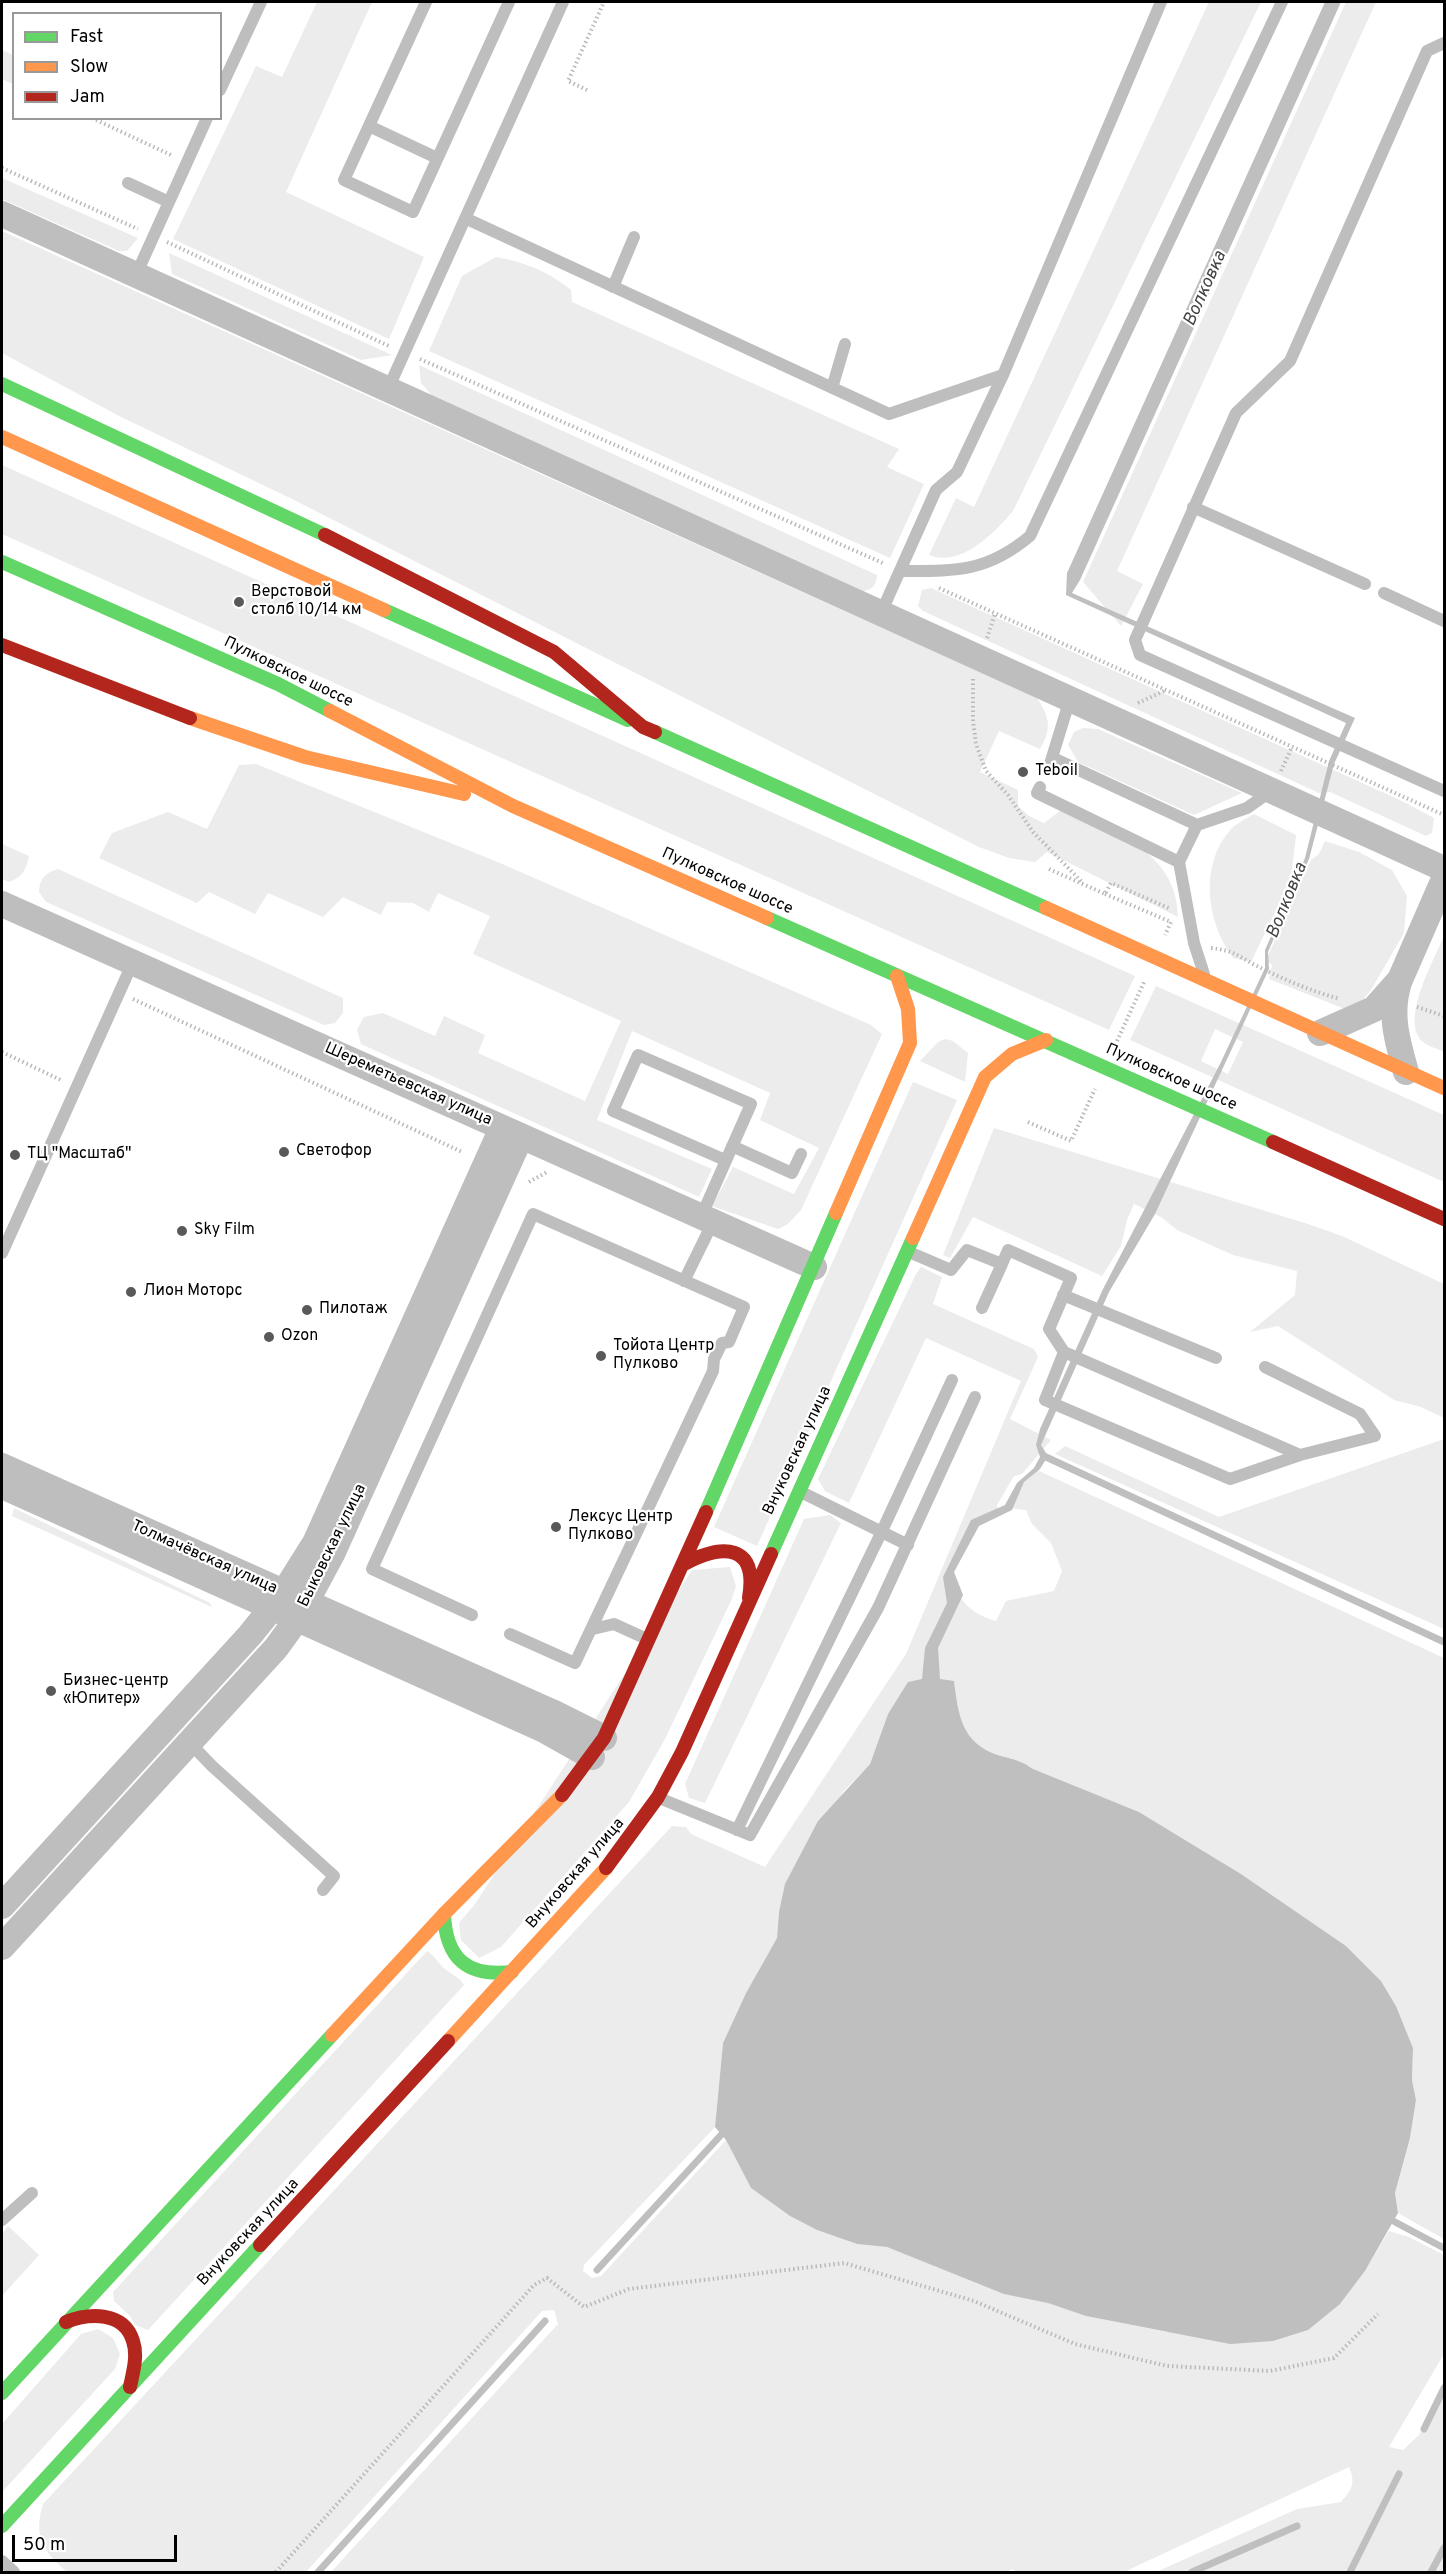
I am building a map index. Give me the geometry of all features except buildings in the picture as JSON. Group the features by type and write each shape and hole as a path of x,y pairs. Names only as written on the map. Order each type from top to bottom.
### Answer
{"main road":[{"path":"2,384 302,523 554,652 643,727"},
{"path":"2,437 1444,1088"},
{"name":"Пулковское шоссе","path":"2,562 278,684 513,806 1046,1040 1444,1219"},
{"path":"2,645 191,718 305,757 513,806"},
{"path":"2,2393 444,1914 558,1800 598,1748 684,1564 910,1042 912,1018 908,1000 897,976"},
{"name":"Внуковская улица","path":"2,2526 612,1862 658,1797 682,1752 749,1598 985,1077 998,1062 1019,1049 1046,1040"},
{"path":"684,1564 709,1551 736,1554 752,1571 749,1598"},
{"path":"444,1914 443,1929 448,1945 456,1958 467,1968 481,1974 496,1975 512,1972"},
{"path":"66,2322 80,2314 95,2312 110,2316 123,2325 131,2338 135,2353 130,2387"}],"street":[{"path":"2,214 1272,790 1443,883 1396,991 1395,1036 1406,1072"},
{"name":"Шереметьевская улица","path":"2,904 814,1267"},
{"path":"1320,1033 1374,1009 1396,991"},
{"name":"Быковская улица","path":"2,1906 169,1724 290,1606 333,1552 512,1132"},
{"name":"Толмачёвская улица","path":"4,1477 598,1748"},
{"name":"Быковская улица","path":"2,1947 276,1648 290,1606"}],"lane":[{"path":"222,86 261,2"},
{"path":"426,2 344,180 412,212 509,2"},
{"path":"388,389 467,219 563,2"},
{"path":"881,613 936,490 957,472 1004,375 1161,2"},
{"path":"900,571 954,571 984,563 1009,554 1030,536 1282,2"},
{"path":"1444,44 1427,51 1290,361 1236,413 1135,640 1140,655 1444,791"},
{"path":"136,274 206,120"},
{"path":"369,126 437,158"},
{"path":"128,183 169,202"},
{"path":"467,219 889,414 1004,375"},
{"path":"613,287 634,237"},
{"path":"832,388 845,344"},
{"path":"1194,507 1365,584"},
{"path":"1384,593 1444,621"},
{"path":"1070,699 1051,762 1197,825 1247,808 1272,790"},
{"path":"1040,788 1037,793 1179,862"},
{"path":"1197,825 1179,862 1194,943 1206,981"},
{"path":"2,1253 133,963"},
{"path":"684,1281 707,1219 725,1160 751,1104 638,1055 613,1112 725,1160"},
{"path":"732,1146 792,1173 801,1154"},
{"path":"472,1615 372,1569 533,1214 744,1307 729,1342 722,1342 714,1359 713,1371 594,1629 575,1663 510,1634"},
{"path":"908,1251 951,1270 968,1250 1002,1264"},
{"path":"982,1308 1008,1250 1071,1278 1049,1329 1064,1352 1300,1455"},
{"path":"1063,1295 1216,1358"},
{"path":"1064,1352 1045,1400 1230,1479 1300,1455 1375,1436 1360,1414 1265,1367"},
{"path":"737,1830 882,1531 952,1380"},
{"path":"658,1797 750,1835 878,1608 975,1396"},
{"path":"798,1490 908,1545"},
{"path":"594,1629 614,1624 650,1640"},
{"path":"169,1724 212,1766 334,1875 323,1890"},
{"path":"2,2220 32,2193"},
{"path":"2,2561 14,2572"}],"path":[{"path":"587,90 568,81 603,2"},
{"path":"96,120 174,156"},
{"path":"2,168 405,353 900,571 1444,815"},
{"path":"995,614 974,675 973,722 976,744 986,771 1008,795 1033,832 1083,883"},
{"path":"1110,717 1191,678"},
{"path":"1049,869 1171,922 1162,943"},
{"path":"1106,894 1111,883 1177,913"},
{"path":"1170,910 1183,884"},
{"path":"1194,943 1234,951 1254,964 1321,994 1346,1001"},
{"path":"1114,1047 1147,974"},
{"path":"1396,991 1444,1016"},
{"path":"119,993 462,1152"},
{"path":"2,1052 77,1087"},
{"path":"1028,1122 1071,1141 1100,1078"},
{"path":"529,1182 546,1172"},
{"path":"276,2572 534,2285 547,2278 585,2307 629,2289 844,2263 974,2301 1075,2344 1167,2366 1270,2371 1334,2358 1378,2314"}],"shaded area":[{"path":"317,2 372,2 286,192 424,257 389,339 173,239 256,66 282,77"},
{"path":"1209,2 1261,2 1013,511 987,538 965,553 941,558 929,555 956,498 974,507"},
{"path":"1346,2 1376,2 1117,571 1143,584 1121,626 1083,582"},
{"path":"2,50 12,55 12,84 2,79"},
{"path":"2,178 138,238 127,251 119,251 2,199"},
{"path":"2,231 1037,698 1045,711 1048,723 1040,749 999,731 980,772 1018,790 1018,806 1029,816 1044,823 1065,807 1140,847 1155,860 1167,876 1175,894 1178,917 1047,852 1035,862 1009,858 979,847 290,498 119,416 2,353"},
{"path":"169,253 392,355 361,360 172,274"},
{"path":"496,257 526,265 554,278 571,290 572,302 899,449 887,467 924,484 890,558 429,351 462,276"},
{"path":"419,365 877,575 875,585 861,592 434,398 421,383"},
{"path":"2,465 1135,976 1109,1030 2,534"},
{"path":"931,588 1402,801 1434,818 1432,833 1426,836 1330,792 1319,793 923,611 918,606 922,590"},
{"path":"1083,728 1098,729 1242,793 1194,815 1078,762 1068,745 1074,732"},
{"path":"256,764 500,863 871,1025 882,1034 801,1210 788,1224 778,1229 712,1206 733,1167 794,1194 819,1148 760,1120 770,1093 632,1031 597,1120 712,1169 699,1197 361,1044 357,1030 364,1017 383,1013 435,1036 444,1016 485,1035 478,1053 585,1101 621,1021 473,954 490,916 438,893 429,912 413,903 387,902 381,915 343,897 323,917 268,893 255,914 209,892 197,903 99,858 112,833 168,812 207,829 239,765"},
{"path":"1254,814 1296,835 1291,879 1251,962 1233,958 1224,943 1212,910 1210,876 1221,843 1233,827"},
{"path":"1325,841 1359,852 1392,870 1407,896 1404,933 1371,990 1358,1006 1345,1009 1269,979 1272,965 1266,960 1311,860 1319,854"},
{"path":"2,844 29,856 23,872 18,878 9,882 2,879"},
{"path":"58,869 343,998 343,1013 335,1023 324,1025 46,902 39,892 42,880 47,874"},
{"path":"1444,936 1444,1052 1423,1042 1417,1032 1415,1020 1421,990"},
{"path":"1156,986 1444,1115 1444,1182 1130,1040","holes":["1215,1029 1243,1042 1228,1074 1201,1061"]},
{"path":"945,1039 953,1041 968,1053 965,1082 920,1061 938,1042"},
{"path":"913,1082 957,1100 757,1546 714,1527"},
{"path":"994,1128 1308,1224 1342,1236 1444,1284 1444,1418 1421,1407 1394,1400 1278,1326 1250,1332 1295,1295 1297,1271 1233,1255 1177,1230 1161,1217 1134,1204 1127,1220 1121,1246 1102,1276 973,1217 950,1258 943,1255"},
{"path":"921,1267 942,1277 933,1304 1034,1349 1038,1357 1010,1419 1051,1440 1022,1474 1014,1476 997,1505 999,1512 975,1522 949,1572 960,1597 971,1609 996,1621 1006,1601 1054,1591 1062,1571 1051,1543 1032,1524 1026,1510 1009,1508 1022,1481 1037,1470 1444,1658 1444,2239 1398,2213 1395,2193 1410,2138 1416,2100 1412,2080 1413,2048 1396,2006 1381,1981 1346,1946 1241,1874 1139,1812 980,1746 966,1731 962,1722 954,1681 888,1714 870,1764 843,1792 779,1912 777,1938 746,1993 723,2043 715,2127 584,2265 583,2271 592,2278 601,2276 726,2140 751,2188 790,2216 817,2230 857,2244 887,2247 1086,2316 1167,2332 1340,2304 1365,2271 1389,2231 1409,2237 1444,2255 1444,2354 1389,2447 1403,2450 1419,2435 1444,2387 1444,2572 1156,2572 1297,2509 1341,2502 1352,2486 1349,2467 1124,2572 1015,2572 1013,2569 1005,2572 331,2572 558,2324 554,2310 542,2311 306,2572 67,2572 42,2543 39,2526 43,2504 672,1826 686,1827 691,1834 765,1867 906,1654 1021,1381 926,1338 849,1503 825,1491 818,1479"},
{"path":"1444,1439 1444,1629 1055,1454 1065,1446 1219,1517"},
{"path":"14,1508 210,1603 212,1607 12,1516"},
{"path":"830,1515 841,1523 705,1803 689,1798 685,1784 804,1519"},
{"path":"730,1567 736,1586 731,1601 665,1739 629,1802 501,1947 479,1958 461,1940 459,1923 475,1904 692,1570"},
{"path":"427,1951 464,1985 148,2330 135,2325 130,2316 114,2301 113,2292"},
{"path":"8,2226 39,2255 2,2296 2,2234"},
{"path":"98,2329 113,2338 120,2354 115,2369 2,2492 2,2424 81,2334"}],"water":[{"name":"Волковка","path":"1325,2 1341,2 1080,580 1072,593 1355,718 1334,764 1309,859 1268,952 1269,969 1155,1214 1109,1292 1041,1445 1048,1456 1040,1469 1024,1482 1012,1510 979,1526 954,1572 963,1595 938,1648 940,1679 954,1681 962,1722 972,1739 980,1746 1139,1812 1241,1874 1346,1946 1381,1981 1396,2006 1413,2048 1412,2080 1416,2100 1410,2138 1395,2193 1398,2213 1365,2271 1340,2304 1308,2330 1273,2341 1230,2344 1086,2316 1048,2303 1004,2294 887,2247 857,2244 817,2230 790,2216 751,2188 726,2140 715,2127 723,2043 746,1993 777,1938 779,1912 785,1884 818,1821 870,1764 888,1714 908,1682 922,1679 925,1648 947,1603 943,1577 971,1520 1005,1505 1017,1483 1034,1468 1040,1457 1036,1445 1040,1429 1103,1289 1220,1064 1265,968 1265,950 1305,858 1329,761 1346,723 1066,595 1067,573"}],"waterway":[{"path":"1046,1457 1444,1642"},
{"path":"597,2270 721,2135"},
{"path":"1395,2222 1444,2248"},
{"path":"318,2572 545,2321"},
{"path":"1424,2429 1444,2388"},
{"path":"1350,2572 1399,2474"},
{"path":"1192,2572 1297,2526"},
{"path":"1431,2572 1444,2548"}],"traffic: fast":[{"path":"2,384 325,535"},
{"path":"2,562 278,684 330,711"},
{"path":"384,610 628,720"},
{"path":"655,732 1046,908"},
{"path":"767,918 1273,1142"},
{"path":"706,1512 836,1213"},
{"path":"771,1554 913,1238"},
{"path":"444,1914 449,1943 462,1962 471,1968 483,1971 512,1972"},
{"path":"2,2393 332,2035"},
{"path":"2,2526 260,2245"}],"traffic: slow":[{"path":"2,437 384,610"},
{"path":"330,711 513,806 767,918"},
{"path":"190,718 305,757 464,794"},
{"path":"1046,908 1444,1088"},
{"path":"836,1213 910,1043 908,1009 897,976"},
{"path":"913,1238 985,1077 1012,1054 1046,1040"},
{"path":"332,2035 444,1914 562,1795"},
{"path":"448,2041 606,1868"}],"traffic: jam":[{"path":"325,535 554,652 643,727 655,732"},
{"path":"2,645 190,718"},
{"path":"1273,1142 1444,1219"},
{"path":"562,1795 604,1738 706,1512"},
{"path":"684,1564 712,1553 724,1551 734,1553 743,1558 748,1567 749,1598"},
{"path":"606,1868 658,1797 682,1752 771,1554"},
{"path":"260,2245 448,2041"},
{"path":"66,2322 95,2316 114,2319 122,2324 133,2341 135,2352 130,2387"}],"place":[{"name":"Верстовой столб 10/14 км","path":"239,602"},
{"name":"Teboil","path":"1023,772"},
{"name":"Светофор","path":"284,1152"},
{"name":"ТЦ \"Масштаб\"","path":"15,1155"},
{"name":"Sky Film","path":"182,1231"},
{"name":"Лион Моторс","path":"131,1292"},
{"name":"Пилотаж","path":"307,1310"},
{"name":"Ozon","path":"269,1337"},
{"name":"Тойота Центр Пулково","path":"601,1356"},
{"name":"Лексус Центр Пулково","path":"556,1527"},
{"name":"Бизнес-центр «Юпитер»","path":"51,1691"}]}
